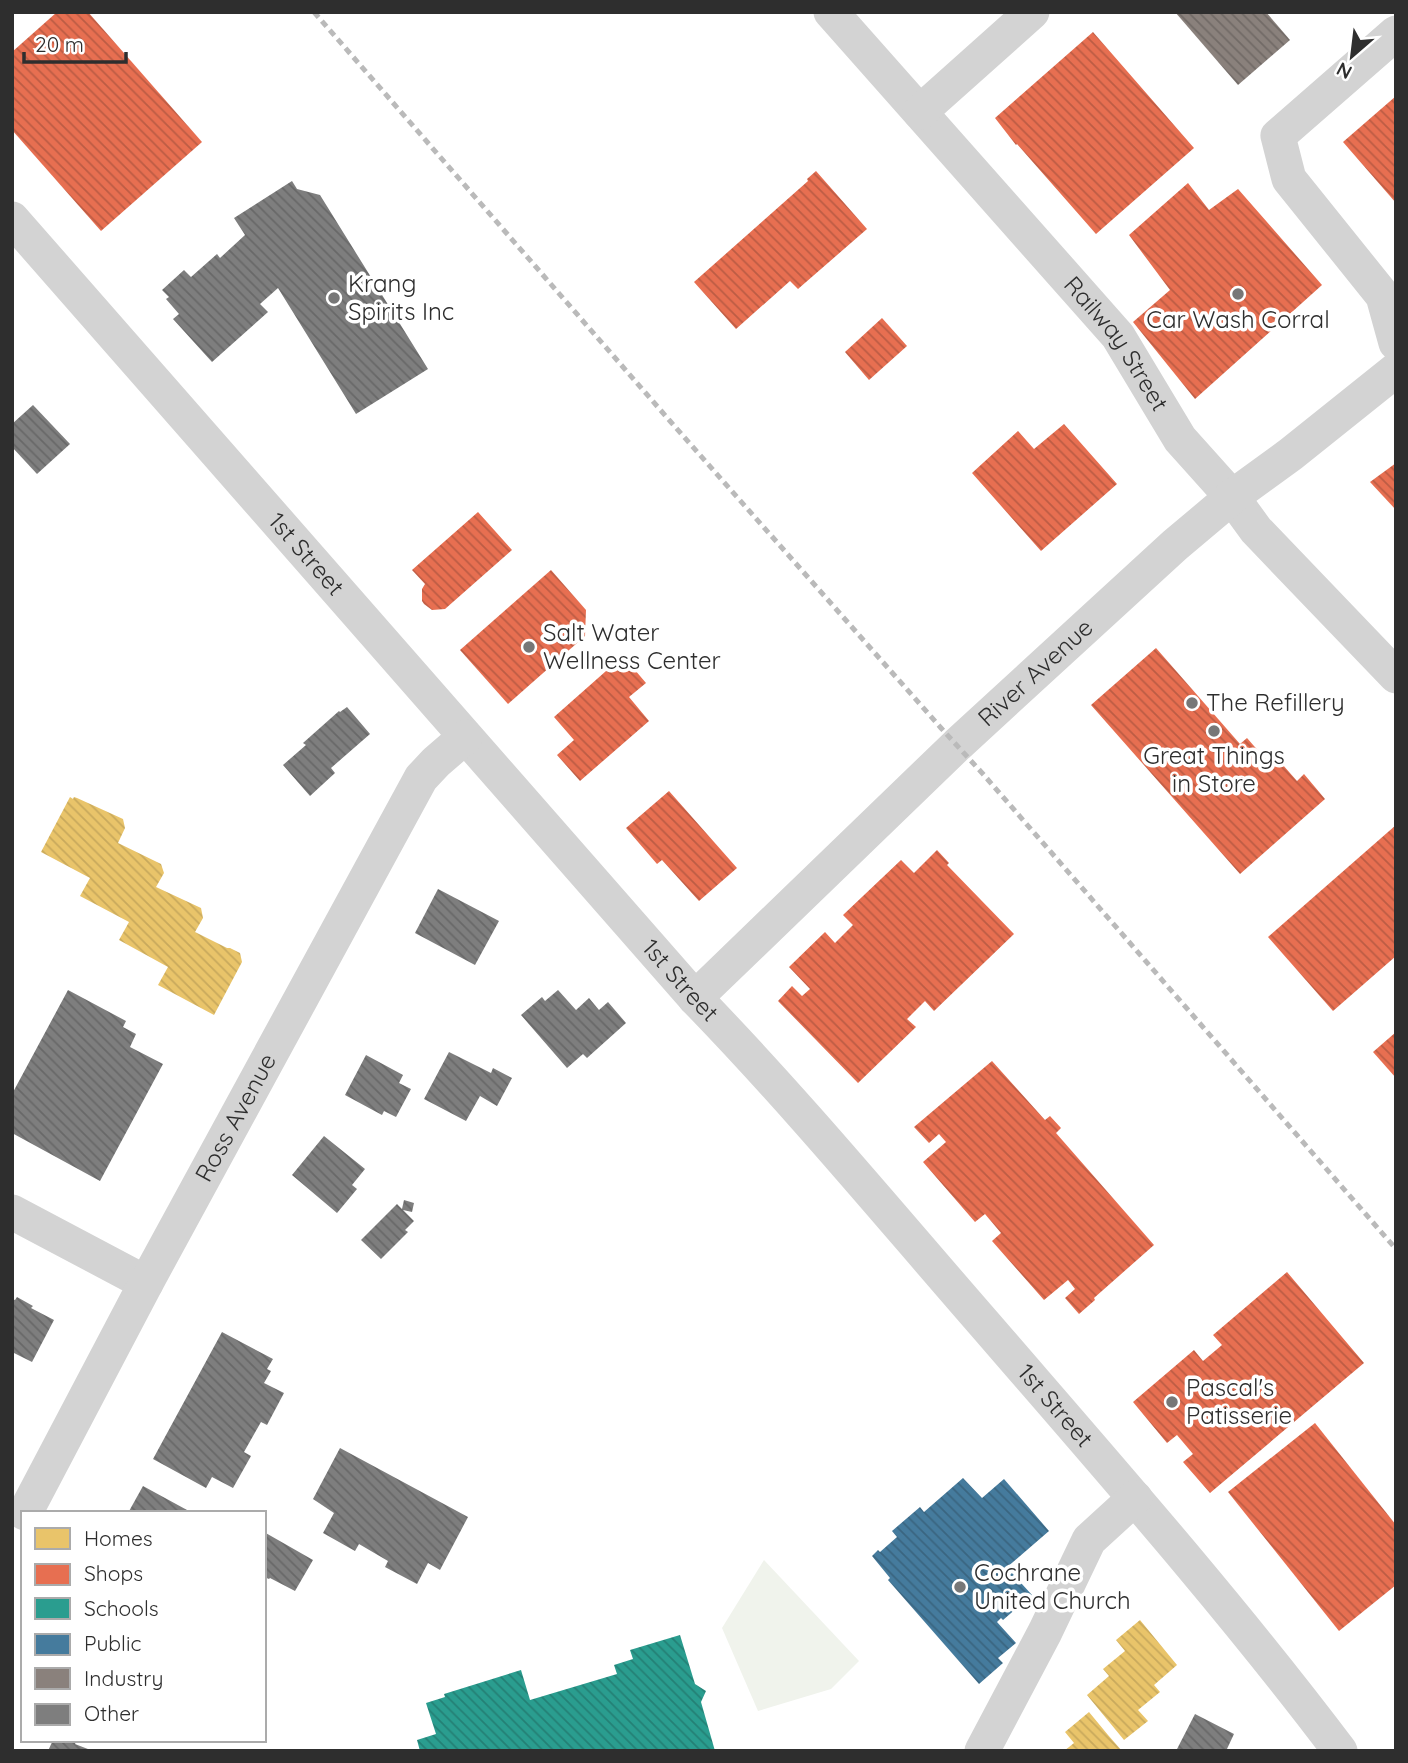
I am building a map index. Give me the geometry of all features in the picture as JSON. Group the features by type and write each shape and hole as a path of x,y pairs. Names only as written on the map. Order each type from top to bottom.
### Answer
{"street":[{"name":"Railway Street","path":"831,12 1118,336 1180,439 1232,496 1256,530 1396,677"},
{"path":"920,112 1032,12"},
{"path":"1396,33 1278,136 1289,179 1383,296 1396,343"},
{"name":"1st Street","path":"12,219 695,998 845,1164 1135,1499 1294,1691 1340,1751"},
{"name":"River Avenue","path":"695,998 995,709 1175,545 1232,496 1291,454 1396,370"},
{"name":"Ross Avenue","path":"26,1511 146,1283 421,778 465,737"},
{"path":"12,1212 146,1283"},
{"path":"982,1751 1045,1632 1089,1540 1135,1499"},
{"name":"Ross Avenue","path":"12,1536 21,1520"}],"shaded area":[{"path":"764,1560 859,1661 831,1689 758,1711 722,1628"}],"building: Homes":[{"path":"70,797 123,819 125,828 118,843 161,864 164,873 156,887 201,908 203,918 195,932 240,953 242,962 214,1015 158,985 168,967 119,940 129,922 80,896 90,878 41,852"},
{"path":"1140,1620 1177,1665 1154,1685 1160,1692 1138,1710 1148,1721 1124,1740 1087,1695 1109,1676 1103,1669 1125,1651 1116,1640"},
{"path":"1089,1712 1122,1751 1064,1751 1074,1743 1065,1732"}],"building: Shops":[{"path":"57,12 88,12 202,142 101,231 12,130 12,52"},
{"path":"1093,32 1194,148 1096,234 995,118"},
{"path":"1396,96 1396,203 1343,142"},
{"path":"816,171 867,229 798,289 790,281 736,329 694,282"},
{"name":"Car Wash Corral","path":"1188,183 1209,210 1238,189 1322,285 1195,399 1133,322 1170,290 1129,235"},
{"path":"882,318 907,346 869,380 845,352"},
{"path":"1064,424 1117,484 1041,551 972,473 1018,431 1034,449"},
{"path":"1396,463 1396,510 1370,482"},
{"path":"478,512 512,550 445,609 432,610 422,601 425,584 412,570"},
{"path":"551,570 586,610 585,636 508,704 460,650"},
{"path":"1156,648 1240,744 1247,738 1268,762 1275,756 1297,781 1304,774 1325,799 1240,874 1091,705"},
{"path":"623,656 646,683 629,697 649,721 580,781 557,755 574,740 554,717"},
{"path":"669,791 737,868 699,901 662,860 657,864 626,828"},
{"path":"1396,825 1396,956 1333,1011 1268,937"},
{"path":"937,850 949,863 947,865 1014,934 934,1011 925,1001 907,1019 916,1027 858,1083 778,1001 792,986 802,996 810,989 789,967 825,932 835,943 853,925 843,915 901,860 914,873"},
{"path":"1396,1032 1396,1078 1373,1052"},
{"path":"992,1061 1045,1120 1050,1116 1061,1128 1056,1133 1154,1245 1079,1314 1065,1298 1075,1289 1068,1280 1044,1300 992,1241 1001,1233 985,1214 975,1222 923,1162 946,1142 939,1134 929,1143 914,1127"},
{"path":"1287,1272 1364,1363 1210,1493 1183,1462 1193,1454 1177,1435 1167,1443 1133,1402 1194,1350 1203,1361 1222,1345 1213,1335"},
{"path":"1315,1423 1396,1525 1396,1585 1339,1631 1228,1492"}],"building: Schools":[{"path":"680,1635 695,1684 706,1691 701,1702 715,1751 420,1751 417,1740 436,1734 426,1703 445,1697 444,1694 521,1670 530,1700 617,1674 614,1665 633,1659 630,1650"}],"building: Public":[{"name":"Cochrane United Church","path":"963,1478 982,1498 1004,1479 1049,1531 999,1574 1004,1580 1012,1573 1032,1595 997,1622 1016,1643 998,1658 1003,1663 979,1684 888,1580 890,1578 872,1556 897,1537 892,1531 920,1507 924,1512"}],"building: Industry":[{"path":"1175,12 1266,12 1290,40 1238,85"}],"building: Other":[{"name":"Krang Spirits Inc","path":"292,181 297,189 320,195 428,369 356,414 278,288 260,304 268,312 212,362 173,319 179,314 162,290 184,270 191,277 217,254 220,258 245,235 234,218"},
{"path":"33,405 70,444 37,474 12,447 12,424"},
{"path":"347,707 370,734 331,768 335,773 310,796 283,765 306,745 303,743"},
{"path":"438,889 499,921 475,965 415,933"},
{"path":"68,990 126,1021 123,1027 136,1034 130,1047 163,1064 100,1181 12,1133 12,1094"},
{"path":"558,990 576,1010 589,998 599,1010 608,1002 626,1023 587,1058 583,1054 567,1068 521,1015 542,997 545,1001"},
{"path":"449,1052 491,1073 493,1068 512,1078 497,1106 480,1096 466,1121 424,1099"},
{"path":"366,1055 403,1075 399,1083 411,1089 396,1117 384,1111 382,1115 345,1095"},
{"path":"324,1136 365,1169 352,1185 357,1189 337,1213 292,1175"},
{"path":"404,1200 414,1203 412,1212 403,1210 414,1221 405,1230 408,1232 381,1259 361,1240 397,1204 402,1209"},
{"path":"17,1297 54,1320 32,1362 12,1352 12,1299"},
{"path":"222,1332 273,1359 267,1369 271,1371 264,1383 284,1393 267,1425 261,1422 244,1452 251,1456 233,1488 212,1477 206,1488 153,1459"},
{"path":"340,1448 468,1517 440,1570 428,1563 417,1584 385,1567 388,1561 359,1544 355,1551 323,1533 334,1513 313,1499"},
{"path":"143,1486 187,1510 187,1511 129,1511"},
{"path":"266,1533 313,1560 295,1591 266,1578"},
{"path":"1195,1714 1234,1734 1226,1751 1176,1751"},
{"path":"52,1742 76,1742 75,1744 93,1751 48,1751"}],"railway":[{"path":"314,12 1396,1249"}],"place":[{"name":"Car Wash Corral","path":"1238,294"},
{"name":"Krang Spirits Inc","path":"334,298"},
{"name":"Salt Water Wellness Center","path":"529,647"},
{"name":"The Refillery","path":"1192,703"},
{"name":"Great Things in Store","path":"1214,731"},
{"name":"Pascal's Patisserie","path":"1172,1402"},
{"name":"Cochrane United Church","path":"960,1587"}]}
